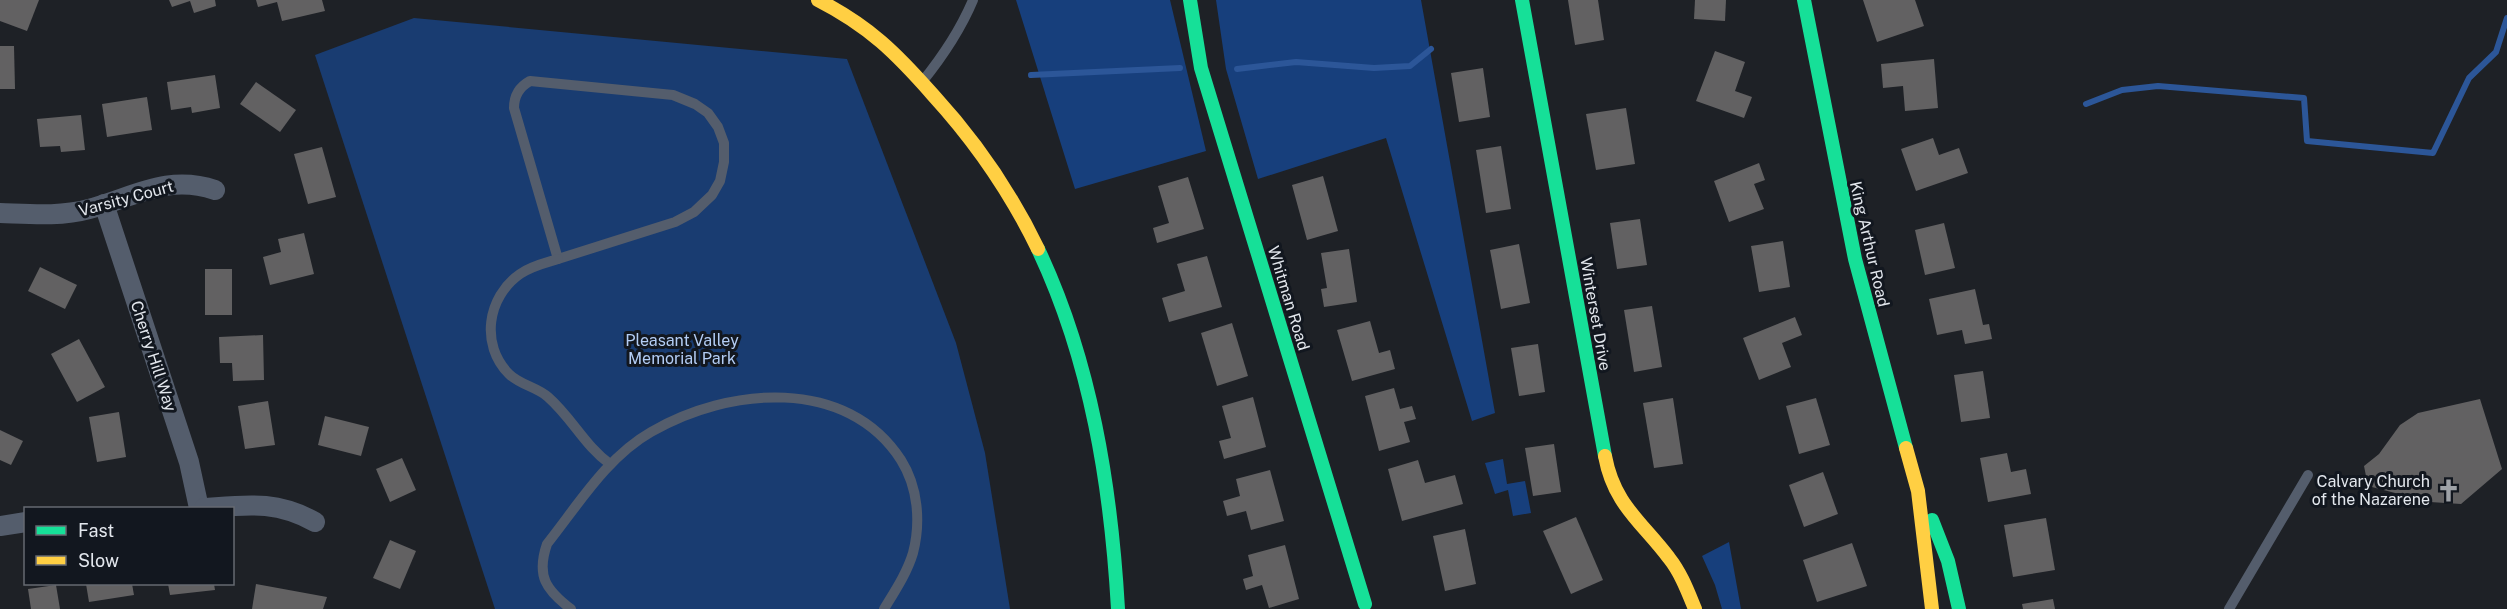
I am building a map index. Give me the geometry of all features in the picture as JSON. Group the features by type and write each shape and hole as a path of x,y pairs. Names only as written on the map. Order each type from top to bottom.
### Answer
{"street":[{"path":"818,0 870,30 922,82 964,130 1000,177 1024,219 1054,287 1075,343 1090,396 1109,502 1118,609"},
{"name":"Whitman Road","path":"1190,0 1201,68 1365,604"},
{"name":"Winterset Drive","path":"1522,0 1607,465 1617,491 1631,515 1670,559 1695,609"},
{"name":"King Arthur Road","path":"1804,0 1855,259 1918,491 1932,609"},
{"name":"Varsity Court","path":"0,213 58,214 88,210 162,185 182,183 215,190"},
{"name":"Cherry Hill Way","path":"104,204 189,462 199,507"},
{"name":"King Arthur Road","path":"1918,491 1940,537 1959,609"},
{"path":"218,507 260,504 280,507 299,513 315,522"},
{"path":"0,526 24,522"}],"lane":[{"path":"922,82 947,51 963,25 973,0"},
{"path":"558,259 514,108 514,99 522,86 530,81 660,92 695,104 708,113 718,127 724,143 724,162 720,181 712,195 694,212 675,222 526,270 507,286 496,302 491,319 492,345 498,360 509,374 521,384 548,396 596,454 610,465"},
{"path":"571,609 556,598 548,587 542,573 542,558 547,544 610,465 632,444 653,430 722,403 753,398 782,398 836,407 859,417 877,430 905,466 914,490 918,531 913,554 902,579 884,609"},
{"path":"2229,609 2308,475"}],"green space":[{"name":"Pleasant Valley Memorial Park","path":"414,18 847,59 956,343 985,453 1010,609 495,609 315,55"}],"shaded area":[{"path":"1016,0 1170,0 1206,151 1075,189"},
{"path":"1216,0 1421,0 1495,413 1472,421 1386,138 1258,179 1226,69"},
{"path":"1503,459 1507,484 1525,481 1531,513 1513,516 1508,490 1495,494 1485,463"},
{"path":"1729,542 1741,609 1722,609 1715,585 1702,556"}],"building":[{"path":"0,0 39,0 27,31 0,21"},
{"path":"169,0 215,0 216,6 194,13 190,1 172,7"},
{"path":"256,0 322,0 325,11 282,21 277,2 258,7"},
{"path":"1568,0 1598,0 1604,40 1575,45"},
{"path":"1695,0 1726,0 1725,21 1694,19"},
{"path":"1863,0 1915,0 1924,26 1877,42"},
{"path":"0,46 14,46 15,89 0,89"},
{"path":"1715,51 1745,62 1735,91 1752,97 1744,118 1696,101"},
{"path":"1934,59 1938,108 1905,111 1903,86 1883,88 1881,64"},
{"path":"1483,68 1490,117 1459,122 1451,73"},
{"path":"215,75 220,108 192,113 191,107 171,110 167,82"},
{"path":"256,82 296,110 280,132 240,104"},
{"path":"147,97 152,130 107,137 102,104"},
{"path":"1626,108 1635,164 1596,170 1586,114"},
{"path":"81,115 85,150 61,152 60,146 40,147 37,119"},
{"path":"1933,138 1939,155 1959,148 1968,173 1916,191 1901,149"},
{"path":"1501,146 1511,209 1486,213 1476,150"},
{"path":"322,147 336,197 308,204 294,154"},
{"path":"1759,163 1765,180 1754,184 1764,209 1729,222 1714,181"},
{"path":"1323,176 1338,231 1307,240 1292,185"},
{"path":"1188,177 1204,229 1157,243 1153,228 1169,223 1158,186"},
{"path":"1640,219 1647,265 1617,269 1610,223"},
{"path":"1944,223 1955,268 1925,275 1915,230"},
{"path":"304,233 314,274 270,285 263,257 281,252 278,239"},
{"path":"1783,241 1790,287 1759,292 1751,246"},
{"path":"1519,244 1530,303 1501,309 1490,250"},
{"path":"1349,249 1357,302 1324,307 1321,289 1327,288 1321,253"},
{"path":"1207,256 1222,307 1169,322 1162,298 1185,291 1177,264"},
{"path":"40,267 77,285 65,309 28,291"},
{"path":"205,269 232,269 232,315 205,315"},
{"path":"1975,289 1983,325 1989,324 1992,339 1965,344 1962,330 1937,335 1929,299"},
{"path":"1652,306 1662,367 1634,372 1624,310"},
{"path":"1795,317 1802,335 1782,343 1791,367 1759,380 1743,338"},
{"path":"1370,321 1379,353 1390,350 1395,369 1352,381 1337,330"},
{"path":"1232,323 1248,376 1217,386 1201,333"},
{"path":"263,335 264,380 233,381 232,363 220,363 219,337"},
{"path":"79,339 105,387 77,402 51,354"},
{"path":"1538,344 1545,392 1519,396 1511,348"},
{"path":"1983,371 1990,418 1961,422 1954,375"},
{"path":"1394,388 1400,409 1412,406 1416,419 1404,422 1410,442 1379,451 1365,396"},
{"path":"1253,397 1266,447 1224,459 1219,441 1231,438 1222,406"},
{"path":"1673,398 1683,464 1654,468 1643,403"},
{"path":"1816,398 1830,445 1799,454 1786,406"},
{"name":"Calvary Church of the Nazarene","path":"2480,399 2502,469 2461,504 2430,502 2368,486 2364,466 2379,454 2400,425 2418,413"},
{"path":"268,401 275,445 245,449 238,406"},
{"path":"119,412 126,457 97,462 89,417"},
{"path":"325,416 369,427 361,456 318,445"},
{"path":"0,430 23,441 11,465 0,460"},
{"path":"1554,444 1561,492 1533,496 1525,448"},
{"path":"2007,453 2011,472 2026,469 2031,494 1988,502 1980,458"},
{"path":"402,458 416,490 390,502 376,469"},
{"path":"1418,460 1425,483 1455,475 1463,504 1402,521 1388,469"},
{"path":"1270,470 1284,521 1251,530 1246,511 1227,516 1223,501 1240,496 1236,479"},
{"path":"1823,472 1838,514 1804,527 1789,485"},
{"path":"1576,517 1603,580 1571,594 1543,531"},
{"path":"2046,518 2055,570 2013,577 2004,525"},
{"path":"1465,529 1476,584 1445,591 1433,536"},
{"path":"390,540 416,551 400,589 373,578"},
{"path":"1852,543 1867,586 1817,602 1803,560"},
{"path":"1285,545 1299,599 1269,608 1262,585 1246,590 1243,579 1253,576 1248,555"},
{"path":"256,584 327,597 323,609 252,609"},
{"path":"56,585 60,609 31,609 28,589"},
{"path":"86,585 132,585 134,595 89,602"},
{"path":"168,585 214,585 215,590 170,595"},
{"path":"2053,599 2055,609 2023,609 2022,604"}],"waterway":[{"path":"2086,104 2122,90 2158,86 2304,98 2307,141 2433,153 2469,78 2496,52 2507,18"},
{"path":"1237,69 1296,62 1374,68 1410,66 1431,49"},
{"path":"1031,75 1180,68"}],"traffic: fast":[{"path":"1190,0 1201,68 1365,604"},
{"path":"1522,0 1605,456"},
{"path":"1804,0 1855,259 1906,448"},
{"path":"1038,249 1072,335 1085,380 1104,471 1118,609"},
{"path":"1932,520 1948,561 1959,609"}],"traffic: slow":[{"path":"818,0 852,20 881,42 907,66 949,113 978,149 1004,187 1038,249"},
{"path":"1906,448 1918,491 1932,609"},
{"path":"1605,456 1609,473 1622,500 1673,564 1695,609"}],"place":[{"name":"Calvary Church of the Nazarene","path":"2448,490"}]}
